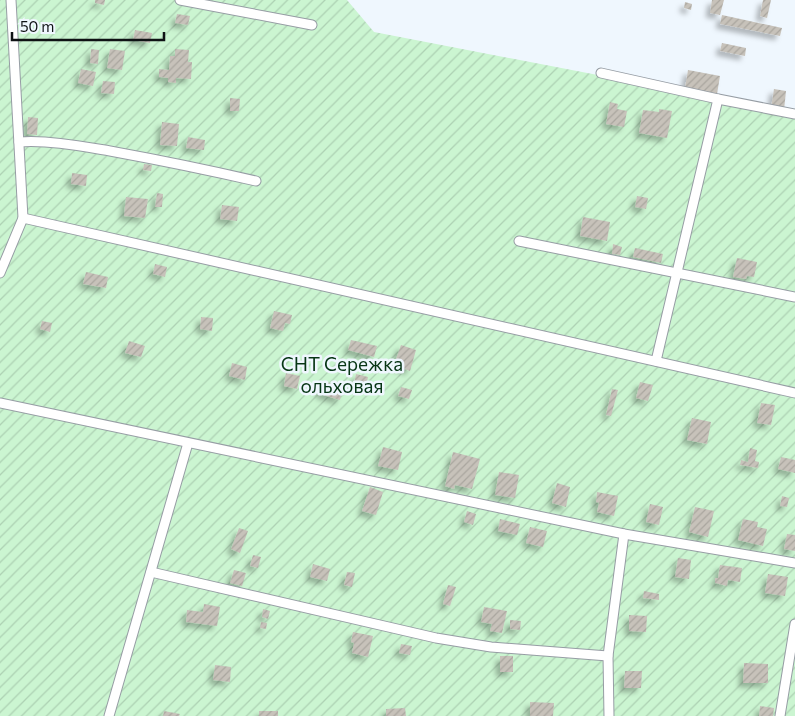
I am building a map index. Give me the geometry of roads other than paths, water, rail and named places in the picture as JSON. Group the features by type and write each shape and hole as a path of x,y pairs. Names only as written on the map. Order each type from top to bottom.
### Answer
{"lane":[{"path":"1,269 23,218 11,0"},
{"path":"180,0 312,25"},
{"path":"601,74 795,114"},
{"path":"656,361 718,99"},
{"path":"19,142 35,140 76,145 170,162 256,181"},
{"path":"23,218 795,393"},
{"path":"519,241 795,297"},
{"path":"0,404 624,534 795,563"},
{"path":"109,716 188,443"},
{"path":"609,716 608,656 624,534"},
{"path":"151,572 436,638 492,647 608,656"},
{"path":"780,716 795,624"}],"park label":[{"name":"СНТ Сережка ольховая","path":"342,374"}]}
